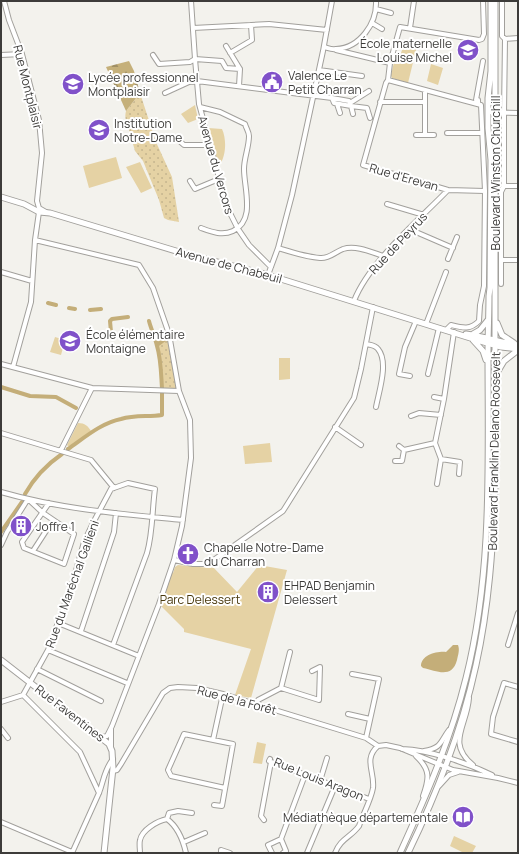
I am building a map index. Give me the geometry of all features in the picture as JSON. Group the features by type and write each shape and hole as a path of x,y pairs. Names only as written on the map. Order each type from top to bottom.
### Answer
{"main road":[{"name":"Boulevard Winston Churchill","path":"485,340 489,319 490,288 491,160 488,112 491,71 491,1"},
{"name":"Boulevard Winston Churchill","path":"495,1 495,343"},
{"name":"Avenue de Chabeuil","path":"1,197 24,204 39,212 48,212 174,250 268,275 455,333 517,347"},
{"path":"495,312 502,335 517,347 504,361 495,376"},
{"path":"471,337 480,330 489,319"},
{"name":"Avenue de Chabeuil","path":"471,337 485,355 488,367"},
{"name":"Boulevard Franklin Delano Roosevelt","path":"400,853 442,757 470,662 476,630 482,586 488,492 488,367 485,340"},
{"name":"Boulevard Franklin Delano Roosevelt","path":"408,853 445,767 461,723 483,632 491,566 495,487 495,343"},
{"name":"Rue Faventines","path":"1,660 102,737 111,746 113,759 104,853"}],"street":[{"name":"Rue Montplaisir","path":"4,1 9,20 22,54 38,115 42,153 37,199"},
{"name":"Avenue du Vercors","path":"191,1 194,59 200,107 227,207 238,229 253,250 271,267"},
{"path":"268,275 278,248 292,195 324,47 332,1"},
{"path":"336,50 356,42 365,35 372,22 376,9 376,1"},
{"path":"414,1 410,28 479,40 482,39 484,34 483,1"},
{"path":"501,284 501,192 504,186 505,39 502,36 502,1"},
{"path":"376,9 391,14"},
{"path":"372,22 382,30"},
{"path":"193,28 269,24 327,30"},
{"path":"230,53 252,40 251,25"},
{"name":"Rue d'Erevan","path":"410,28 400,27 389,63 388,80 380,102 364,165 448,190 485,191"},
{"path":"505,39 518,38"},
{"path":"226,46 240,69 239,86"},
{"path":"324,47 389,63"},
{"path":"1,55 22,54"},
{"path":"153,55 159,64 190,62 194,59 222,62 226,68 240,69"},
{"path":"446,330 452,325 471,328 479,320 484,286 485,191 481,105 478,104 478,100 476,100 483,61"},
{"path":"319,70 362,76"},
{"path":"388,80 478,104"},
{"path":"164,93 188,82 197,81 314,95 350,101 354,114"},
{"path":"425,90 425,135"},
{"path":"350,105 369,91"},
{"path":"332,98 334,103 337,104 340,114"},
{"path":"380,102 425,102"},
{"path":"337,104 367,108 370,118"},
{"path":"200,107 220,112 245,124 249,135 244,169 247,212 244,222 238,229 230,233 221,234 201,228"},
{"path":"488,112 518,113"},
{"path":"447,133 482,133"},
{"path":"416,135 434,135"},
{"path":"176,138 184,145 210,145"},
{"path":"190,181 195,189 219,179"},
{"path":"504,186 518,186"},
{"name":"Rue de Peyrus","path":"354,301 362,285 383,256 448,190"},
{"path":"24,204 31,203 37,199 38,206 48,212"},
{"path":"387,204 424,214"},
{"path":"13,367 30,302 39,212"},
{"path":"410,229 453,248"},
{"path":"448,259 457,237"},
{"path":"35,240 139,265 153,288 169,334 179,391 190,420 191,458 180,539 174,560 112,726 107,736 102,737"},
{"path":"278,248 321,258 353,248 370,251 383,256"},
{"path":"501,260 518,260"},
{"path":"1,272 32,281"},
{"path":"426,324 446,272"},
{"path":"174,560 193,564 208,564 283,512 354,398 373,307"},
{"path":"410,376 399,374 405,347 416,320"},
{"path":"428,374 439,328"},
{"path":"437,484 441,459 435,443 455,333"},
{"path":"366,344 377,348 383,364 383,373 376,407"},
{"path":"1,364 92,388 179,391"},
{"path":"61,450 92,388"},
{"path":"434,397 444,399"},
{"path":"411,416 419,413 441,414"},
{"path":"335,427 361,445"},
{"path":"1,433 91,460 114,488 128,483 155,489 151,517 150,542 113,645"},
{"path":"404,450 435,443"},
{"path":"399,446 404,450"},
{"path":"394,461 402,461 404,450"},
{"path":"441,459 460,462 459,474"},
{"name":"Rue du Maréchal Gallieni","path":"23,695 52,641 84,542 111,489 114,488"},
{"path":"1,492 28,499 99,512 183,520"},
{"path":"28,499 43,513 74,534 64,564 24,548 22,542 43,513 49,503"},
{"path":"1,545 6,532 28,499"},
{"path":"80,631 114,532 116,513"},
{"path":"33,551 46,531"},
{"path":"508,645 518,613"},
{"path":"58,623 139,656"},
{"path":"48,650 127,683"},
{"path":"281,688 290,652"},
{"path":"256,705 258,700 281,688 319,700 320,667 312,671"},
{"path":"38,669 102,701"},
{"path":"352,674 379,680 366,738"},
{"path":"518,687 504,683 493,717 490,734 518,742"},
{"name":"Rue de la Forêt","path":"112,771 117,770 122,764 163,693 170,688 178,687 197,688 223,694 366,738 378,746 386,745 423,751 474,766 498,778"},
{"name":"Rue de la Forêt","path":"470,690 469,705 459,743 462,754 474,766"},
{"path":"213,740 223,694"},
{"path":"1,702 23,695 80,752 99,793"},
{"path":"348,714 370,719"},
{"path":"111,746 112,726"},
{"path":"423,751 431,750 440,745 452,726"},
{"path":"1,729 8,738"},
{"path":"214,805 222,806 226,788 233,744 184,734 168,770 171,776 226,788"},
{"path":"335,853 340,843 359,826 373,783 369,764 374,749 378,746"},
{"name":"Rue de la Forêt","path":"400,748 459,772 464,771 518,783"},
{"path":"414,754 426,768 428,777 428,783 415,819"},
{"path":"320,781 327,758"},
{"path":"1,822 72,853 99,793 104,772 113,759"},
{"name":"Rue Louis Aragon","path":"264,820 261,816 271,760 320,781 369,799"},
{"path":"436,789 449,775 459,772"},
{"path":"292,853 285,852 281,839 305,775"},
{"path":"307,853 335,786"},
{"path":"140,853 140,840 148,828 167,819 169,813 178,811 192,813"},
{"path":"167,819 173,823 184,842 186,853"},
{"path":"184,842 205,832"},
{"path":"272,853 268,844 281,839"},
{"path":"221,853 221,850 230,853"}],"green space":[{"path":"406,39 418,42 408,83 392,78 391,75 396,54 401,53"},
{"path":"129,61 134,71 140,93 126,111 106,67"},
{"path":"431,64 443,68 438,85 427,81"},
{"path":"140,93 156,142 172,177 179,222 164,218 159,200 143,161 135,151 125,114"},
{"path":"195,105 198,119 188,123 181,114"},
{"path":"208,128 222,129 224,133 224,153 219,166"},
{"path":"116,157 122,178 89,188 83,166"},
{"path":"140,162 152,188 141,193 126,167"},
{"path":"152,332 169,334 179,391 163,390 162,388 161,366 157,345"},
{"path":"55,337 65,340 61,355 50,352"},
{"path":"279,358 290,358 290,379 279,380"},
{"path":"78,423 86,425 91,431 69,447 67,445"},
{"path":"270,443 272,462 245,464 243,446"},
{"name":"Parc Delessert","path":"178,565 210,568 212,566 237,592 259,565 287,570 251,698 235,695 251,649 184,632 184,629 160,605 172,573"},
{"path":"257,742 266,744 262,764 253,763"},
{"path":"454,836 476,846 472,853 464,853 450,846"}],"shaded area":[{"path":"453,645 458,645 459,651 455,666 452,670 448,672 439,672 423,668 421,666 424,659 430,654 446,652"}],"waterway":[{"path":"48,303 56,305"},
{"path":"69,308 75,309"},
{"path":"90,310 101,309"},
{"path":"111,332 110,321 112,319 128,317"},
{"path":"149,321 159,356 162,388"},
{"path":"157,345 168,337"},
{"path":"1,387 30,396 56,397 76,408"},
{"path":"68,449 93,431 114,421 131,417 162,415 162,393"},
{"path":"25,494 41,472 62,454"},
{"path":"1,532 22,502"}],"place":[{"name":"École maternelle Louise Michel","path":"468,50"},
{"name":"Valence Le Petit Charran","path":"272,82"},
{"name":"Lycée professionnel Montplaisir","path":"73,84"},
{"name":"Institution Notre-Dame","path":"99,130"},
{"name":"École élémentaire Montaigne","path":"70,341"},
{"name":"Joffre 1","path":"21,526"},
{"name":"Chapelle Notre-Dame du Charran","path":"188,554"},
{"name":"EHPAD Benjamin Delessert","path":"268,592"},
{"name":"Médiathèque départementale","path":"463,817"}]}
